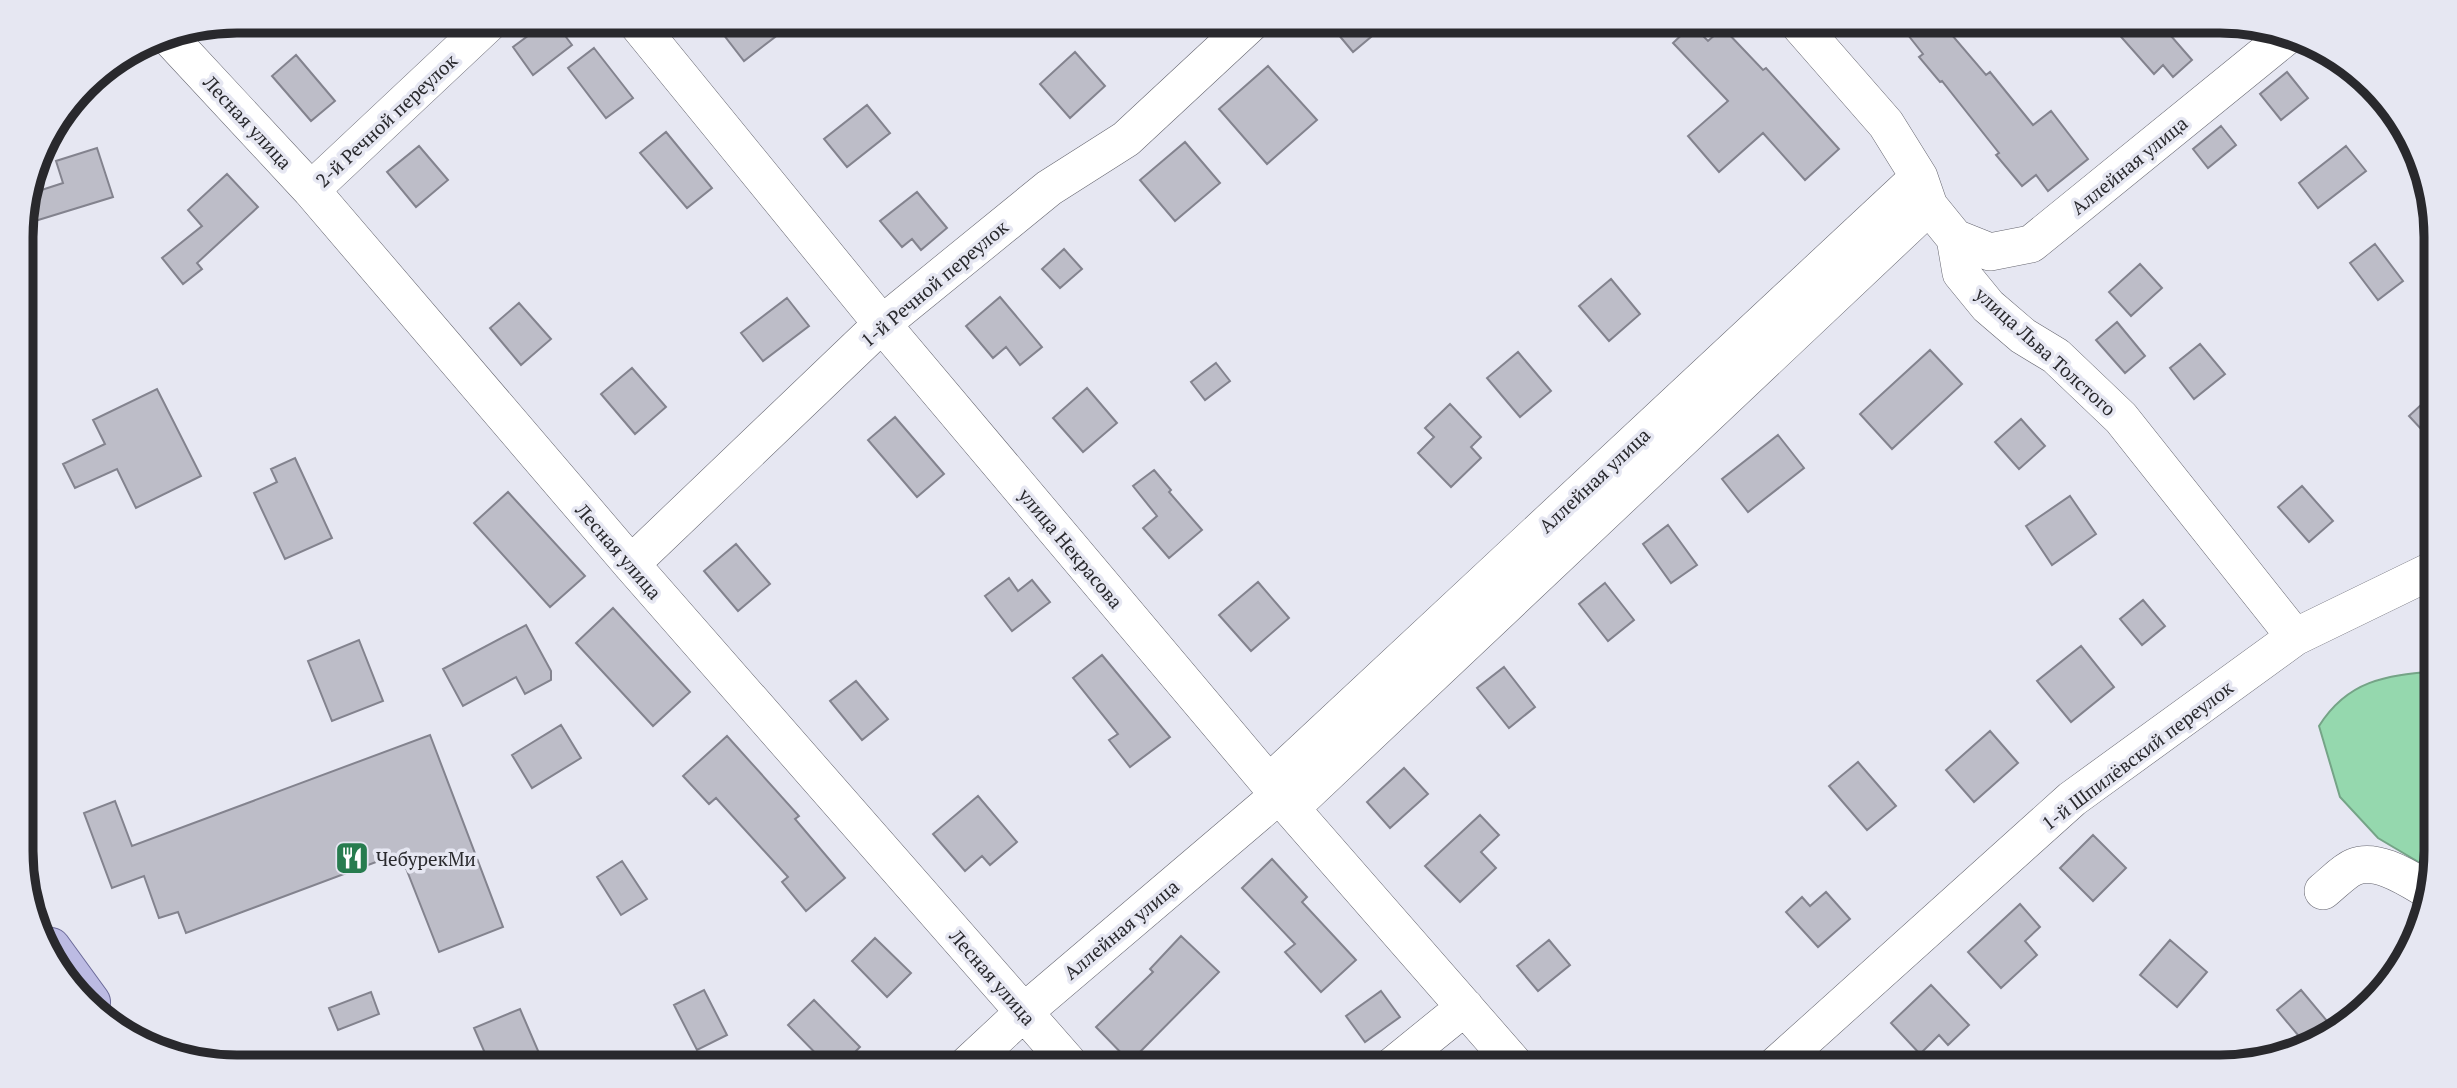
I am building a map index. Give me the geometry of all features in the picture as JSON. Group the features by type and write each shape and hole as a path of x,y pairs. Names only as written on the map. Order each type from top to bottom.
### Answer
{"street":[{"name":"1-й Речной переулок","path":"631,564 882,324 1049,188 1126,139 1240,33"},
{"name":"улица Льва Толстого","path":"1807,33 1886,124 1924,192 1955,238 1961,273 1981,298 2023,336 2056,356 2120,418 2295,637"},
{"name":"2-й Речной переулок","path":"311,190 477,34"},
{"name":"улица Некрасова","path":"645,34 882,324 1280,795 1506,1054"},
{"name":"Аллейная улица","path":"1955,238 1990,252 2031,244 2279,42"},
{"name":"Лесная улица","path":"175,43 311,190 631,564 1061,1055"},
{"name":"Аллейная улица","path":"978,1055 1024,1012 1280,795 1924,192"},
{"name":"1-й Шпилёвский переулок","path":"1788,1054 2073,799 2295,637 2424,574"},
{"path":"2323,891 2355,866 2377,866 2420,886"},
{"path":"1407,1054 1465,1007"}],"shaded area":[{"path":"2424,672 2423,865 2378,838 2340,797 2319,726 2342,699 2355,690 2384,678"}],"building":[{"path":"1337,33 1375,33 1353,52"},
{"path":"1683,33 1700,33 1708,41 1717,33 1728,33 1763,70 1766,68 1839,149 1805,180 1763,133 1719,172 1688,136 1728,101 1673,43"},
{"path":"1907,33 1950,33 1986,75 1990,72 2033,125 2051,111 2088,159 2048,191 2036,175 2022,186 1942,81 1940,82 1919,57 1923,54"},
{"path":"2118,33 2168,33 2192,60 2173,77 2163,65 2154,74"},
{"path":"531,34 564,34 572,45 533,75 513,47"},
{"path":"723,34 772,34 775,37 744,61"},
{"path":"594,48 633,98 606,118 568,68"},
{"path":"1075,52 1105,86 1070,118 1040,84"},
{"path":"296,55 335,101 311,121 272,76"},
{"path":"1268,66 1317,120 1267,164 1219,109"},
{"path":"2287,72 2308,98 2281,120 2260,94"},
{"path":"867,105 890,133 847,167 824,139"},
{"path":"2221,126 2236,145 2208,168 2193,149"},
{"path":"666,132 712,188 687,208 640,153"},
{"path":"1185,142 1220,183 1175,221 1140,180"},
{"path":"419,146 448,180 416,207 387,172"},
{"path":"2346,146 2366,171 2318,208 2299,183"},
{"path":"97,148 113,197 34,221 39,191 63,183 56,161"},
{"path":"227,174 258,207 197,263 202,269 183,284 162,258 202,226 188,210"},
{"path":"917,192 947,228 921,250 912,239 902,247 880,221"},
{"path":"2375,244 2403,281 2378,300 2350,263"},
{"path":"1064,249 1082,269 1060,288 1042,269"},
{"path":"2140,264 2162,288 2131,316 2109,292"},
{"path":"1611,279 1640,314 1609,341 1579,306"},
{"path":"1000,297 1042,347 1020,365 1006,347 993,358 966,326"},
{"path":"787,298 809,326 763,361 741,333"},
{"path":"519,303 551,339 521,365 490,328"},
{"path":"2117,322 2145,356 2125,373 2096,340"},
{"path":"2200,344 2225,374 2194,399 2170,368"},
{"path":"1930,350 1962,384 1892,449 1860,414"},
{"path":"1518,352 1551,391 1520,417 1487,378"},
{"path":"1216,363 1230,381 1205,400 1191,382"},
{"path":"632,368 666,407 635,434 601,394"},
{"path":"1087,388 1117,423 1083,452 1053,418"},
{"path":"157,389 201,476 136,508 117,469 75,488 63,464 105,444 93,420"},
{"path":"2424,402 2424,432 2409,416"},
{"path":"1450,404 1481,437 1471,447 1481,458 1451,487 1418,453 1434,437 1425,428"},
{"path":"895,417 944,474 917,497 868,440"},
{"path":"2021,419 2045,446 2019,469 1995,442"},
{"path":"1778,435 1804,468 1748,512 1722,479"},
{"path":"295,458 332,538 285,559 254,493 277,482 271,469"},
{"path":"1154,470 1202,530 1169,558 1143,528 1157,516 1133,486"},
{"path":"2302,486 2333,521 2309,542 2278,507"},
{"path":"508,492 585,576 550,607 474,523"},
{"path":"2070,496 2096,534 2052,565 2026,526"},
{"path":"1668,525 1697,565 1671,583 1643,544"},
{"path":"736,544 770,584 738,611 704,571"},
{"path":"1009,578 1018,591 1032,580 1050,602 1012,631 985,596"},
{"path":"1258,582 1289,618 1251,651 1219,615"},
{"path":"1605,583 1634,620 1608,641 1579,604"},
{"path":"2143,600 2165,626 2142,645 2120,619"},
{"path":"613,608 690,692 653,726 576,643"},
{"path":"526,625 551,671 551,680 525,694 516,677 463,706 443,669"},
{"path":"359,640 383,701 332,721 308,661"},
{"path":"2081,646 2114,687 2071,722 2037,681"},
{"path":"1102,655 1170,737 1130,767 1109,740 1118,734 1073,678"},
{"path":"1504,667 1535,707 1509,728 1477,688"},
{"path":"856,681 888,719 862,740 830,701"},
{"path":"561,725 581,758 532,788 512,755"},
{"path":"1990,731 2018,763 1974,802 1946,770"},
{"path":"430,735 503,927 439,952 400,853 186,933 178,912 159,918 144,876 112,888 84,813 115,801 132,846"},
{"path":"727,736 799,816 795,819 845,878 806,911 782,882 788,877 716,798 709,804 683,776"},
{"path":"1858,762 1896,806 1867,830 1829,786"},
{"path":"1404,768 1428,794 1390,828 1367,802"},
{"path":"978,796 1017,842 990,865 982,856 965,871 933,834"},
{"path":"1480,815 1499,835 1481,852 1496,868 1460,902 1425,866"},
{"path":"2093,835 2126,868 2093,901 2060,868"},
{"path":"1272,859 1307,897 1302,902 1356,960 1321,992 1285,952 1295,944 1242,888"},
{"path":"622,861 647,899 621,915 597,877"},
{"path":"1826,892 1850,919 1818,947 1786,912 1802,897 1810,906"},
{"path":"2020,904 2040,927 2025,941 2037,955 2001,988 1968,952"},
{"path":"1181,936 1219,972 1137,1055 1123,1055 1096,1027 1153,972 1150,969"},
{"path":"875,938 911,973 887,997 852,961"},
{"path":"1549,940 1570,965 1538,991 1517,966"},
{"path":"2170,940 2207,972 2177,1007 2140,975"},
{"path":"1931,985 1969,1025 1948,1045 1939,1035 1920,1054 1891,1023"},
{"path":"704,990 727,1035 697,1050 674,1005"},
{"path":"2301,990 2327,1021 2300,1038 2277,1010"},
{"path":"1381,991 1400,1017 1365,1042 1346,1016"},
{"path":"371,992 379,1014 338,1030 329,1008"},
{"path":"814,1000 860,1047 852,1055 817,1055 788,1025"},
{"path":"520,1009 540,1055 486,1055 474,1028"}],"place":[{"name":"ЧебурекМи","path":"352,858"}]}
